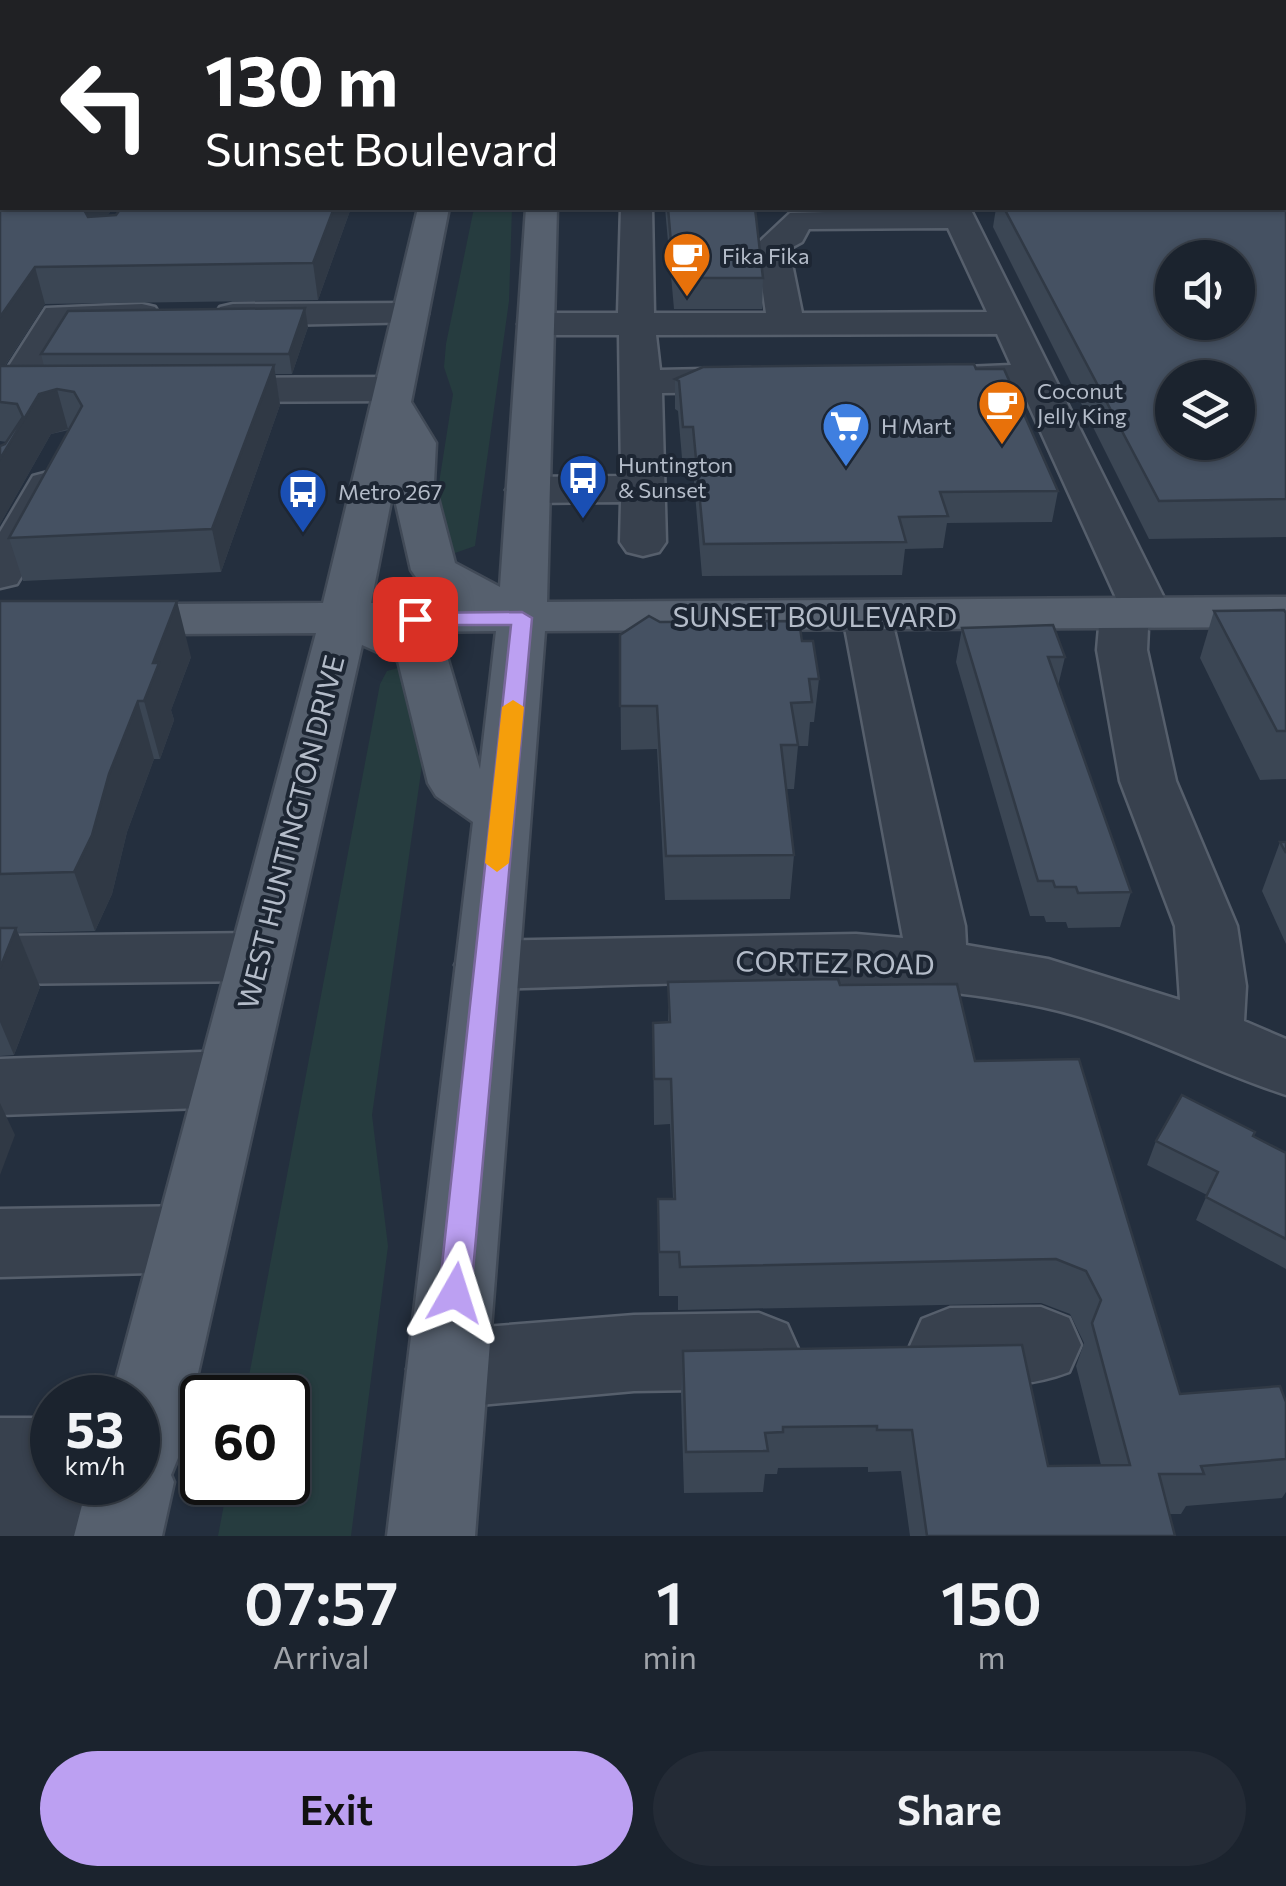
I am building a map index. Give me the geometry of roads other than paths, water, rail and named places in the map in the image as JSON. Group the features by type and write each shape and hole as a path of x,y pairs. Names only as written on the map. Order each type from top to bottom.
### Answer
{"main road":[{"name":"WEST HUNTINGTON DRIVE","path":"158,1375 344,619 393,394 404,291 433,210"},
{"path":"431,1536 522,618 542,210"},
{"path":"393,394 415,442 413,483 434,570 522,618"},
{"name":"SUNSET BOULEVARD","path":"0,620 1286,612"},
{"path":"344,619 420,653 456,782 502,814"}],"street":[{"path":"636,210 642,542"},
{"path":"786,323 772,245 791,235 790,228 801,220 957,212 1036,376 1136,615 1122,650 1148,782 1206,926 1214,986 1210,1035"},
{"path":"92,391 12,390 59,316 188,315 404,291"},
{"path":"536,324 1010,323"},
{"path":"894,378 1036,376"},
{"path":"642,382 780,380"},
{"path":"167,390 393,394"},
{"path":"0,574 70,445"},
{"path":"528,490 642,489"},
{"path":"867,617 934,926 935,964"},
{"path":"0,960 260,957"},
{"name":"CORTEZ ROAD","path":"488,965 856,958 935,964 1048,984 1210,1035 1286,1068"},
{"path":"0,1087 230,1079"},
{"path":"0,1243 191,1240"},
{"path":"447,1370 634,1353 1040,1344"},
{"path":"0,1460 30,1460"},
{"path":"0,1518 83,1505"}],"place":[{"name":"Fika Fika","path":"687,298"},
{"name":"Coconut Jelly King","path":"1002,446"},
{"name":"H Mart","path":"846,468"},
{"name":"Huntington & Sunset","path":"583,520"},
{"name":"Metro 267","path":"303,534"}]}
